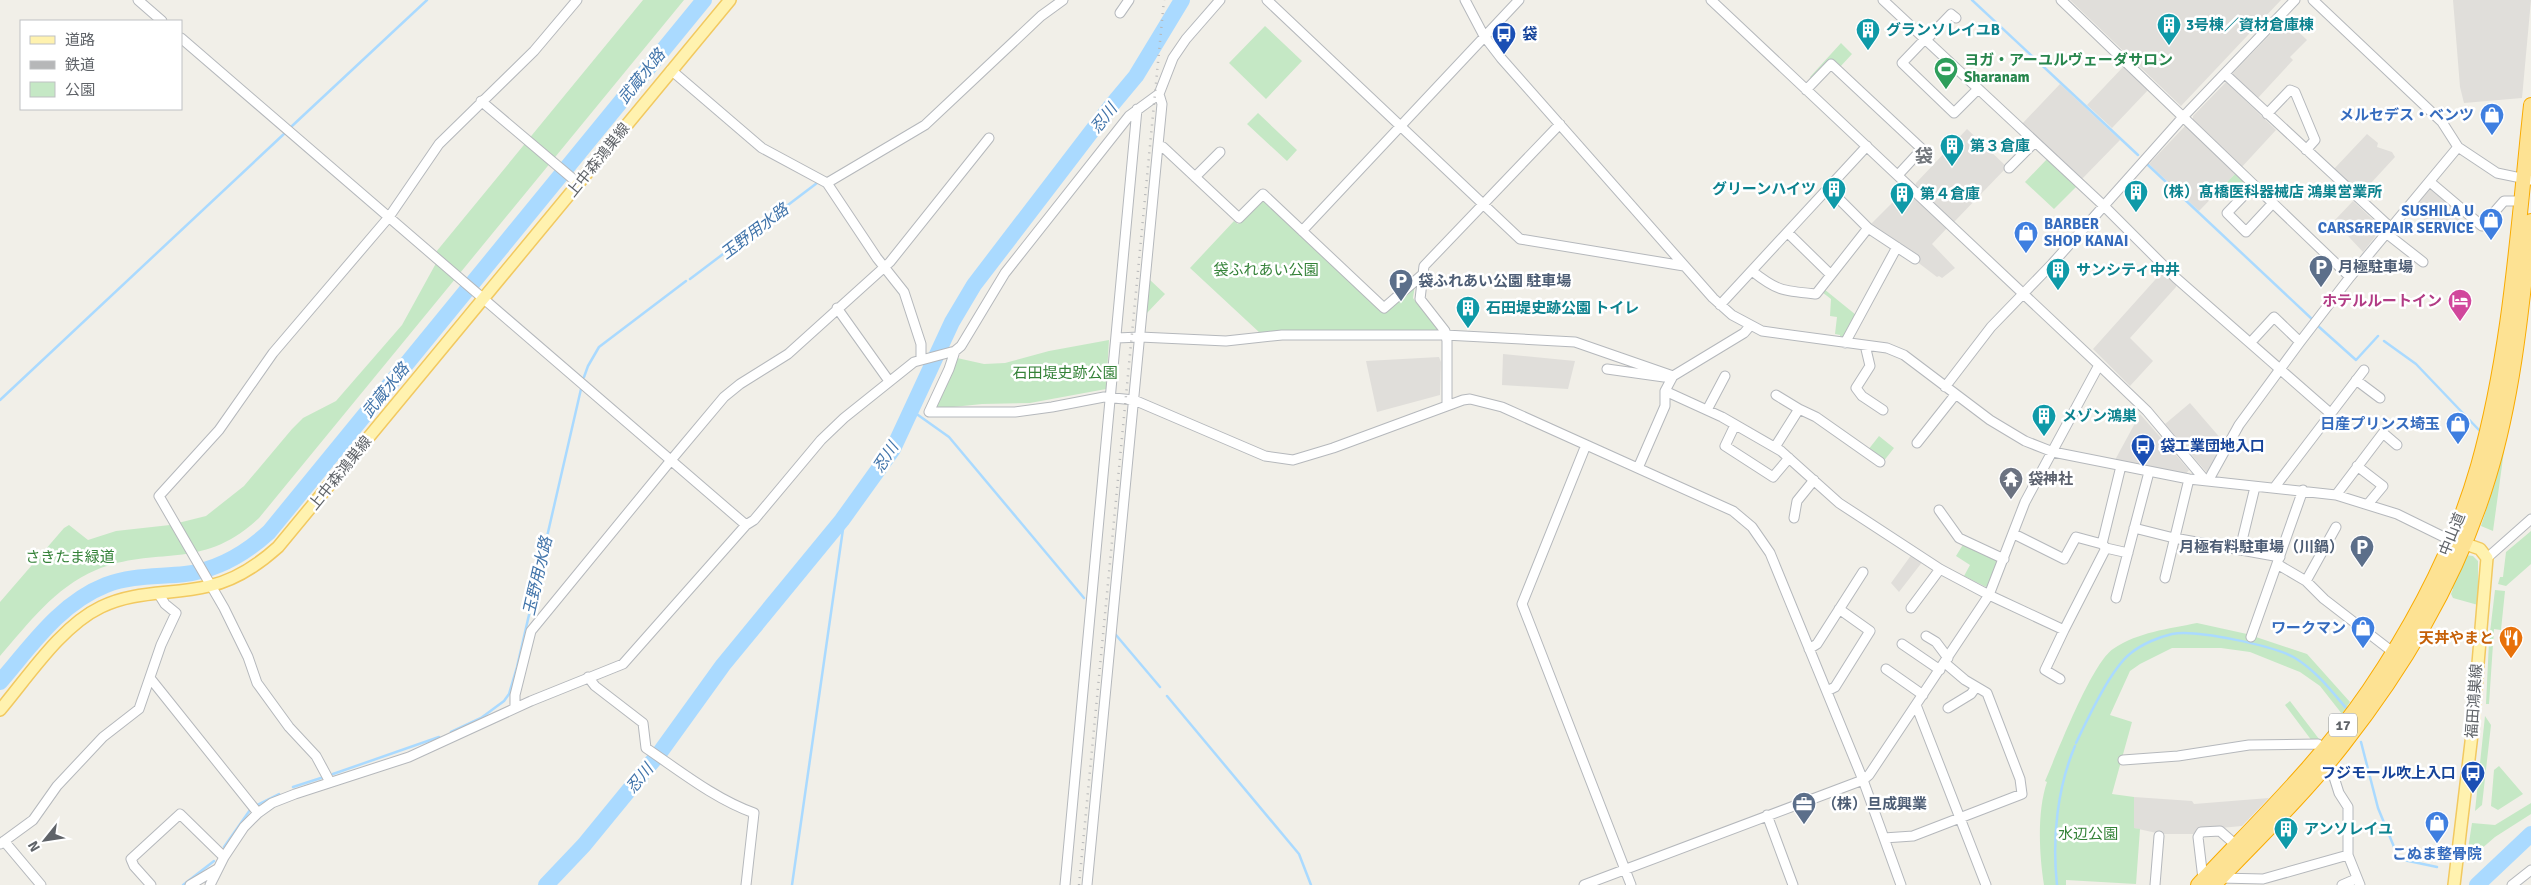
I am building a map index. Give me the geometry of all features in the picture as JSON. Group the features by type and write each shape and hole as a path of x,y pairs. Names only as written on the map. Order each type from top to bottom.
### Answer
{"highway":[{"name":"中山道","path":"2209,882 2236,845 2325,749 2368,692 2422,603 2450,540 2478,467 2500,372 2520,201 2527,179 2531,105"},
{"name":"中山道","path":"2209,882 2325,766 2343,745 2394,673 2432,608 2465,543 2490,474 2502,424 2516,340 2531,221"}],"main road":[{"name":"上中森鴻巣線","path":"0,710 67,632 82,618 96,609 120,599 158,593 244,572 278,547 575,181 730,0"},
{"path":"2450,540 2480,549 2487,558"},
{"name":"福田鴻巣線","path":"2453,885 2473,726 2487,558"}],"street":[{"path":"138,0 161,20"},
{"path":"330,782 316,756 289,727 256,683 242,644 197,561 158,496 219,430 273,353 389,217 438,144 534,51 577,0"},
{"path":"828,182 925,125 1041,16 1063,0"},
{"path":"1120,13 1129,0"},
{"path":"210,885 224,857 244,827 258,813 284,798 408,757 515,708 623,664 633,655 746,525 754,520 821,440 889,381 921,358 953,351 961,346 1005,273 1129,116 1136,109 1159,94 1173,58 1186,39 1220,0"},
{"path":"1267,0 1520,239 1684,266"},
{"path":"1465,0 1484,36 1684,266 1720,305 1750,326 1778,335 1887,348 1904,355 1955,395 2025,441 2053,452 2149,472 2206,481 2336,495 2368,504 2450,540"},
{"path":"1302,231 1519,0"},
{"path":"1711,0 2099,364 2147,411 2206,481"},
{"path":"1883,0 2104,206 2176,278 2330,413"},
{"path":"2060,0 2350,277"},
{"path":"1945,387 1991,327 2025,293 2183,117 2295,0"},
{"path":"2313,0 2442,122 2458,147 2497,173 2527,179"},
{"path":"1951,14 1902,63 1954,113 1978,89"},
{"path":"182,39 482,295 746,525"},
{"path":"1806,90 1831,64 1922,149 1898,175"},
{"path":"671,70 762,148 828,182 906,297 921,344 921,358"},
{"path":"2225,74 2423,262"},
{"path":"2267,114 2290,90 2295,92 2315,140 2306,150"},
{"path":"1087,885 1162,104 1159,94"},
{"path":"481,101 575,181"},
{"path":"1066,885 1117,338 1136,109"},
{"path":"1447,404 1446,335 1420,299 1424,266 1560,124"},
{"path":"515,708 515,696 531,631 672,459 724,397 740,384 780,360 885,267 989,138"},
{"path":"2009,168 2035,142"},
{"path":"1158,145 1163,147 1239,218 1262,194 1384,308 1422,275"},
{"path":"1720,305 1868,146"},
{"path":"2206,481 2239,425 2300,342 2388,230 2458,147"},
{"path":"1196,177 1220,152"},
{"path":"2430,182 2482,226 2504,201 2520,201"},
{"path":"2253,186 2227,213 2233,220 2246,232 2272,204"},
{"path":"1829,188 1868,228 1915,259"},
{"path":"1752,271 1772,287 1788,292 1816,294 1868,228"},
{"path":"1788,232 1831,275"},
{"path":"1845,343 1897,247"},
{"path":"837,308 889,381"},
{"path":"2250,342 2274,317 2300,342"},
{"path":"1638,468 1665,406 1666,391 1672,377 1744,333 1750,326"},
{"path":"1117,338 1226,340 1282,335 1446,335 1575,342 1672,377"},
{"path":"1865,345 1870,366 1856,388 1862,396 1883,410"},
{"path":"953,351 949,369 929,412 1015,412 1111,396 1134,400 1265,456 1293,460 1333,448 1447,404 1470,400 1500,406 1733,510 1752,527 1770,552 1863,780 1901,885"},
{"path":"1584,885 1863,780 1869,776 1989,595 2025,502 2099,364"},
{"path":"1608,369 1672,377"},
{"path":"2274,488 2364,370"},
{"path":"1707,410 1725,376"},
{"path":"2356,380 2380,398"},
{"path":"1666,391 1707,410 1775,447 1858,517 1940,569 1989,595 2064,630"},
{"path":"1918,443 1955,395"},
{"path":"1776,396 1816,417 1880,462"},
{"path":"1775,447 1799,409"},
{"path":"1735,425 1725,446 1773,477 1789,458"},
{"path":"2336,495 2383,433 2397,445"},
{"path":"1586,444 1522,604 1631,885"},
{"path":"2060,679 2045,670 2104,546 2121,466"},
{"path":"2357,466 2383,486 2368,504"},
{"path":"2116,598 2149,472"},
{"path":"2165,578 2189,478"},
{"path":"1794,518 1797,501 1814,480"},
{"path":"2240,549 2254,487"},
{"path":"2251,637 2303,490"},
{"path":"1939,510 1959,538 2004,559"},
{"path":"2487,558 2531,519"},
{"path":"2306,581 2336,526"},
{"path":"2134,528 2174,538 2240,549 2278,560 2306,581 2324,599 2394,652"},
{"path":"2014,534 2064,559 2076,537 2128,553"},
{"path":"1911,608 1940,569"},
{"path":"1809,649 1817,644 1863,572"},
{"path":"40,885 2,843 32,820 57,786 103,737 139,709 176,613 165,604 158,593"},
{"path":"1827,691 1835,687 1870,631 1839,609"},
{"path":"1926,636 1936,642 1944,664"},
{"path":"1884,838 1913,836 2019,796 2022,792 2020,779 1987,694 1944,664 1902,644"},
{"path":"1886,669 1923,695"},
{"path":"588,677 595,686 643,723 646,748 736,806 754,814 746,885"},
{"path":"150,678 258,813"},
{"path":"1948,708 1971,694 1976,687"},
{"path":"1916,705 1986,885"},
{"path":"2123,760 2178,756 2249,745 2318,744 2325,749"},
{"path":"2325,766 2333,774 2339,793 2348,807 2348,855 2358,882 2342,885"},
{"path":"151,885 134,866 132,859 180,814 224,857"},
{"path":"1767,815 1793,885"},
{"path":"2236,845 2220,830 2201,832 2198,838 2209,882 2263,879 2348,855"},
{"path":"2155,885 2159,836"},
{"path":"190,885 217,869"},
{"path":"2512,885 2531,870"}],"shaded area":[{"name":"3号棟／資材倉庫棟","path":"2070,0 2281,0 2181,106"},
{"path":"2453,0 2531,0 2522,98 2464,103 2460,87"},
{"path":"2285,19 2307,40 2290,57 2293,60 2257,99 2231,75"},
{"path":"2124,66 2149,89 2112,128 2087,105"},
{"path":"2226,82 2276,130 2240,169 2193,124 2193,116"},
{"path":"2060,84 2120,140 2081,180 2022,124"},
{"path":"2186,125 2236,173 2199,211 2149,164"},
{"path":"1967,129 2007,167 1954,222 1915,186"},
{"path":"2367,134 2378,143 2377,147 2392,152 2395,157 2360,195 2333,170"},
{"path":"2431,185 2464,214 2448,234 2428,218 2426,221 2411,209"},
{"path":"1904,191 1910,191 1948,227 1932,244 1955,268 1942,278 1937,277 1916,261 1917,259 1871,224"},
{"path":"2353,201 2382,228 2363,252 2334,221"},
{"path":"2163,271 2177,283 2176,287 2130,338 2153,361 2130,386 2093,349"},
{"path":"1503,354 1575,361 1568,389 1502,385"},
{"path":"1439,357 1441,362 1440,395 1377,412 1366,361"},
{"path":"2190,403 2222,440 2219,443 2223,448 2208,474 2165,424"},
{"path":"2140,414 2189,470 2186,474 2115,460"},
{"path":"1912,554 1923,561 1899,592 1891,583"},
{"path":"2134,797 2192,801 2194,804 2269,798 2242,826 2199,830 2198,834 2161,834 2134,828"}],"green space":[{"name":"さきたま緑道","path":"643,0 684,0 259,518 238,535 198,552 139,559 96,570 67,586 55,596 0,656 0,602 64,528 69,525 88,540 116,531 170,525 206,516 244,486 303,418 336,401 402,325 440,256 436,252"},
{"path":"1265,26 1302,61 1266,99 1229,63"},
{"path":"1841,43 1852,54 1840,67 1831,59 1812,79 1810,77"},
{"path":"1258,113 1297,150 1287,161 1247,124"},
{"path":"2048,158 2077,186 2054,209 2025,182"},
{"path":"2236,173 2246,183 2247,188 2235,201 2221,188"},
{"name":"袋ふれあい公園","path":"1264,199 1385,313 1412,285 1415,285 1413,298 1440,333 1260,333 1190,268 1234,221 1238,224 1260,200"},
{"path":"1150,280 1165,294 1146,314"},
{"path":"1824,289 1856,315 1845,336 1840,338 1840,335 1835,334 1837,317 1830,316 1831,299 1822,292"},
{"name":"石田堤史跡公園","path":"1109,340 1106,389 1030,403 982,404 934,409 957,358 984,364 1005,363 1049,351"},
{"path":"2505,429 2507,429 2493,531 2481,526 2496,479"},
{"path":"1879,436 1894,448 1883,462 1868,450"},
{"path":"2531,531 2531,564 2506,586 2498,584 2500,577 2503,577 2506,552"},
{"path":"1964,543 2000,562 1988,588 1964,576 1970,565 1956,556"},
{"path":"2466,555 2473,556 2478,561 2478,605 2453,598 2451,594 2453,589 2449,587"},
{"path":"2495,590 2505,591 2501,630 2494,629 2489,704 2486,704 2489,641"},
{"name":"水辺公園","path":"2197,623 2247,634 2307,654 2350,702 2342,714 2320,686 2300,672 2250,652 2221,648 2172,648 2140,664 2130,671 2110,715 2132,722 2112,794 2134,797 2134,828 2140,829 2136,884 2066,880 2066,885 2044,885 2040,819 2047,782 2045,781 2075,710 2095,672 2104,658 2123,643 2154,632"},
{"path":"2290,701 2319,739 2312,741 2285,705"},
{"path":"2485,716 2491,725 2482,805 2475,811"},
{"path":"2499,766 2523,794 2498,810 2491,806 2494,770"},
{"path":"2531,803 2531,814 2495,837 2466,862 2472,823 2495,825"}],"waterway":[{"path":"292,126 427,0"},
{"name":"武蔵水路","path":"0,682 35,640 60,614 90,593 106,585 126,579 185,574 208,569 251,547 269,532 704,0"},
{"name":"忍川","path":"546,885 584,845 661,751 723,665 842,520 893,449 952,322 974,285 1136,76 1182,0"},
{"path":"1972,0 2138,155"},
{"path":"0,400 285,133"},
{"path":"2148,165 2313,320"},
{"name":"玉野用水路","path":"690,279 817,183"},
{"name":"玉野用水路","path":"584,377 599,347 686,281"},
{"path":"2318,326 2356,360 2378,336"},
{"path":"2384,341 2416,364 2479,430"},
{"name":"玉野用水路","path":"451,732 481,718 504,701 509,694 517,667 581,389"},
{"path":"911,410 949,437 1084,598"},
{"path":"792,885 843,529 842,520"},
{"path":"2076,743 2100,695 2123,660 2145,644 2172,634 2216,636 2271,648 2285,653 2310,669 2346,708"},
{"path":"1116,635 1160,687"},
{"path":"1167,696 1299,854 1311,885"},
{"name":"玉野用水路","path":"333,774 439,737"},
{"path":"2361,742 2378,808 2399,859 2437,867"},
{"path":"2057,885 2055,850 2057,814 2064,779 2075,746"},
{"name":"玉野用水路","path":"293,787 324,777"},
{"name":"玉野用水路","path":"257,805 279,794"},
{"name":"玉野用水路","path":"224,847 250,810"},
{"path":"2477,885 2531,834"},
{"name":"玉野用水路","path":"183,885 214,861"}],"railway":[{"path":"1079,885 1164,0"}],"place":[{"name":"3号棟／資材倉庫棟","path":"2169,46"},
{"name":"グランソレイユB","path":"1868,51"},
{"name":"袋","path":"1504,55"},
{"name":"ヨガ・アーユルヴェーダサロン Sharanam","path":"1946,90"},
{"name":"メルセデス・ベンツ","path":"2492,136"},
{"name":"第３倉庫","path":"1952,167"},
{"name":"グリーンハイツ","path":"1834,210"},
{"name":"（株）髙橋医科器械店 鴻巣営業所","path":"2136,213"},
{"name":"第４倉庫","path":"1902,215"},
{"name":"SUSHILA U CARS&REPAIR SERVICE","path":"2491,241"},
{"name":"BARBER SHOP KANAI","path":"2026,254"},
{"name":"月極駐車場","path":"2321,288"},
{"name":"サンシティ中井","path":"2058,291"},
{"name":"袋ふれあい公園 駐車場","path":"1401,302"},
{"name":"ホテルルートイン","path":"2460,322"},
{"name":"石田堤史跡公園 トイレ","path":"1468,329"},
{"name":"メゾン鴻巣","path":"2044,437"},
{"name":"日産プリンス埼玉","path":"2458,445"},
{"name":"袋工業団地入口","path":"2143,467"},
{"name":"袋神社","path":"2011,500"},
{"name":"月極有料駐車場（川鍋）","path":"2362,568"},
{"name":"ワークマン","path":"2363,649"},
{"name":"天丼やまと","path":"2511,659"},
{"name":"フジモール吹上入口","path":"2473,794"},
{"name":"（株）旦成興業","path":"1804,825"},
{"name":"こぬま整骨院","path":"2437,844"},
{"name":"アンソレイユ","path":"2286,850"}],"district":[{"name":"袋","path":"1924,156"}]}
